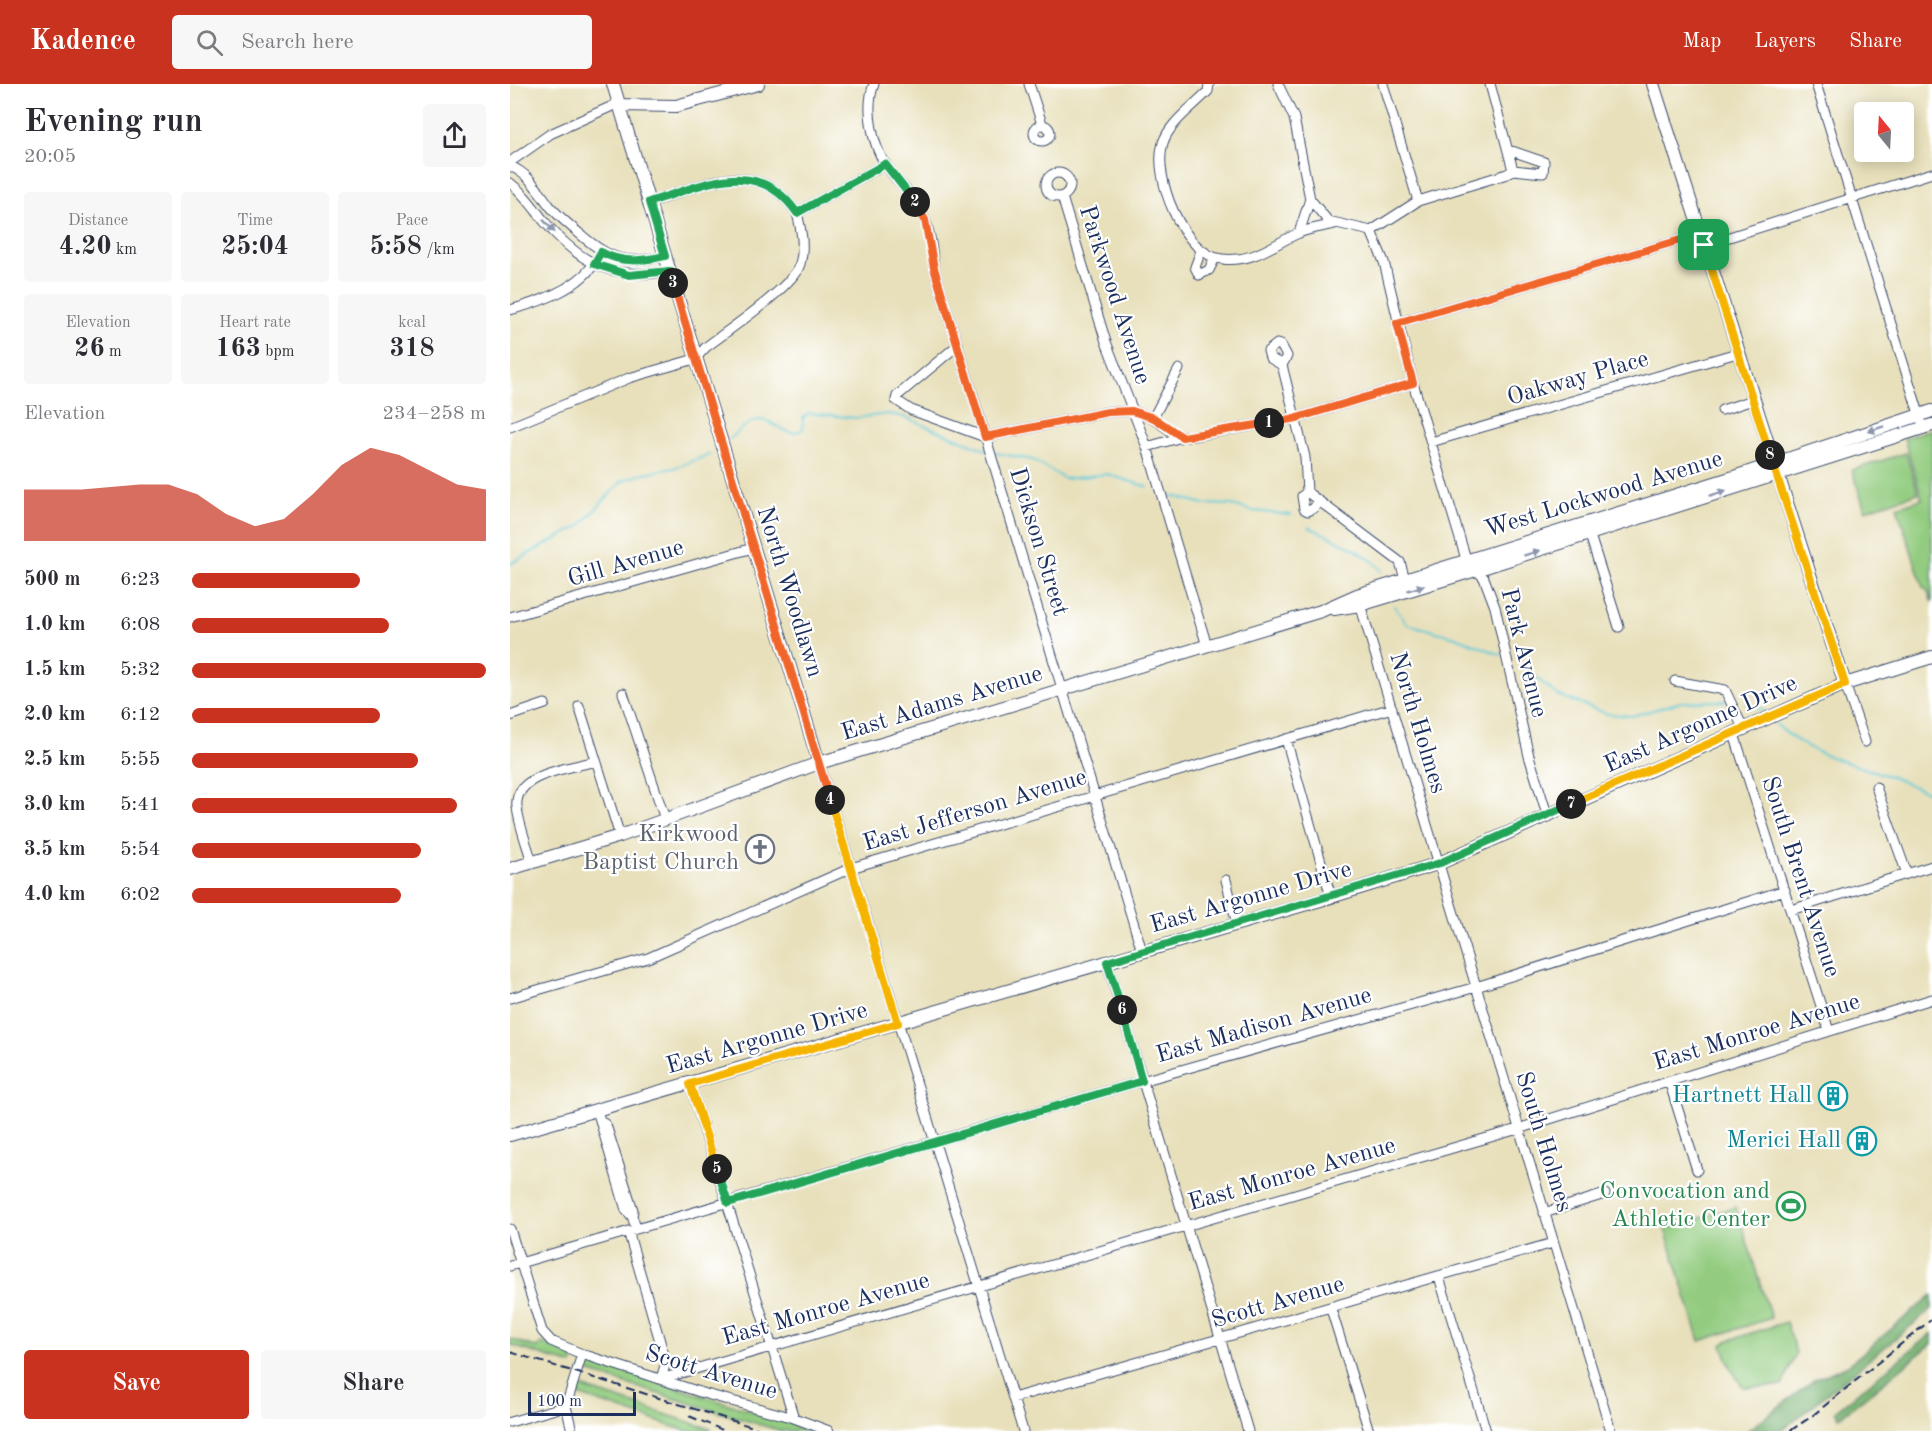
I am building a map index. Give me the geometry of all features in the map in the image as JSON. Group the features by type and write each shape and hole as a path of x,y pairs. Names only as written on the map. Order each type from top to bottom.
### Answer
{"street":[{"name":"North Woodlawn","path":"613,84 898,1023 937,1142 1023,1431"},
{"path":"665,256 633,261 613,258 601,252 559,216 529,177 510,164 550,134 619,104 676,106 758,84"},
{"name":"Dickson Street","path":"874,84 871,107 873,129 885,164 918,205 925,220 934,268 1142,951"},
{"path":"1029,84 1042,124"},
{"path":"1216,84 1209,88 1168,132 1161,153 1162,170 1177,221 1186,236 1201,251 1215,258 1249,257 1271,250 1299,233 1335,224"},
{"path":"1278,84 1294,118 1310,199 1328,222 1371,231 1418,201 1507,174 1513,170 1543,173 1545,167 1541,161 1509,150"},
{"path":"1383,84 1418,201"},
{"path":"1490,84 1513,170"},
{"path":"1653,84 1774,469 1865,742"},
{"path":"1816,84 1919,415 1928,427"},
{"path":"797,213 885,164"},
{"path":"1397,323 1851,199 1932,173"},
{"path":"510,426 629,378 695,359 789,282 800,266 802,246 797,213 776,189 746,177 726,179 649,202"},
{"path":"512,188 554,231 594,264 629,275 670,271"},
{"name":"Parkwood Avenue","path":"1062,197 1106,342 1147,447 1207,646"},
{"path":"1299,233 1310,199"},
{"name":"Park Avenue","path":"1371,231 1384,262 1413,383 1466,559 1484,578 1494,607 1527,746 1547,814"},
{"path":"1201,251 1195,267 1199,275 1209,270 1215,258"},
{"path":"510,310 536,303 556,293 588,271 601,252"},
{"path":"958,345 903,390 896,400 987,446 1108,412 1132,411 1154,418 1182,437"},
{"name":"Oakway Place","path":"1431,442 1737,353"},
{"path":"1282,366 1297,418 1305,457 1307,492 1400,562 1405,579"},
{"path":"1154,418 1179,369"},
{"path":"1147,447 1182,437 1297,418 1413,383"},
{"path":"1722,410 1753,400"},
{"name":"West Lockwood Avenue","path":"1359,600 1476,570 1590,535 1932,411"},
{"name":"West Lockwood Avenue","path":"1359,600 1405,579 1586,521 1928,427"},
{"path":"1307,492 1302,496 1304,509 1308,511 1314,508 1318,501"},
{"path":"1586,521 1618,627"},
{"name":"Gill Avenue","path":"510,616 753,548"},
{"name":"East Adams Avenue","path":"510,869 620,836 819,763 1359,600"},
{"name":"North Holmes","path":"1359,600 1440,863"},
{"name":"East Argonne Drive","path":"510,1136 599,1115 690,1084 1331,897 1440,863 1845,684 1932,657"},
{"name":"South Brent Avenue","path":"1675,681 1725,690 1829,1031"},
{"path":"623,693 665,819"},
{"path":"510,716 545,704"},
{"path":"579,706 620,836"},
{"name":"East Jefferson Avenue","path":"510,998 648,958 851,868 1392,708"},
{"path":"1286,739 1331,897"},
{"path":"532,862 517,807 518,795 524,786 538,778 596,761"},
{"path":"1876,786 1907,874"},
{"name":"South Holmes","path":"1440,863 1518,1130 1611,1431"},
{"path":"1791,910 1932,866"},
{"path":"1226,880 1238,924"},
{"name":"East Madison Avenue","path":"510,1266 1142,1081 1476,987 1785,890"},
{"path":"1107,962 1248,1431"},
{"name":"East Monroe Avenue","path":"661,1378 1518,1130 1932,999"},
{"path":"1669,1081 1697,1170"},
{"path":"690,1084 794,1418"},
{"path":"599,1115 601,1129 626,1210 632,1216 632,1229 666,1362 661,1378"},
{"path":"1544,1213 1605,1194"},
{"name":"Scott Avenue","path":"510,1229 546,1337 582,1354 794,1418 829,1431"},
{"name":"Scott Avenue","path":"1013,1398 1331,1309 1553,1243"},
{"path":"1439,1277 1486,1431"},
{"path":"1331,1309 1369,1431"},
{"path":"572,1431 566,1406 582,1354"},
{"path":"510,1422 566,1406"}],"green space":[{"path":"1932,429 1932,603 1928,591 1923,587 1897,507 1922,499 1904,438"},
{"path":"1906,453 1918,493 1865,510 1852,470"},
{"path":"1736,1207 1771,1318 1700,1341 1665,1229"},
{"path":"1932,1295 1932,1309 1790,1424 1780,1431 1747,1431 1814,1380 1848,1365"},
{"path":"1786,1322 1796,1353 1782,1386 1743,1387 1731,1369 1722,1345 1727,1341"},
{"path":"1932,1333 1932,1344 1839,1418 1835,1411"},
{"path":"510,1339 538,1348 541,1343 569,1354 574,1360 572,1365 510,1345"},
{"path":"587,1362 597,1363 816,1431 781,1431 584,1371"},
{"path":"578,1386 711,1429 711,1431 686,1431 575,1394"}],"waterway":[{"path":"730,439 746,425 758,420 770,422 786,431 797,432 803,429 803,418 809,413 855,418 889,414 904,417 986,450"},
{"path":"992,452 1033,460 1065,479 1106,474 1148,487"},
{"path":"510,564 580,526 622,481 645,473 674,468 711,454"},
{"path":"1169,495 1204,504 1232,505 1253,511 1291,515"},
{"path":"1309,527 1360,552 1377,565 1382,572"},
{"path":"1394,606 1407,624 1456,637 1501,655"},
{"path":"1527,670 1557,695 1608,714 1632,716 1681,702 1725,701"},
{"path":"1746,704 1765,711"},
{"path":"1776,724 1801,743 1815,750 1932,793"}],"railway":[{"path":"1790,1431 1812,1416 1932,1319"},
{"path":"510,1352 766,1431"},
{"path":"689,1416 725,1431"}],"place":[{"name":"Kirkwood Baptist Church","path":"760,849"},
{"name":"Hartnett Hall","path":"1833,1096"},
{"name":"Merici Hall","path":"1862,1141"},
{"name":"Convocation and Athletic Center","path":"1791,1206"}],"route":[{"path":"885,164 918,205 925,220 931,242 934,268 985,437 1108,412 1132,411 1154,418 1182,437 1297,418 1413,383 1397,323 1701,234 1704,245 1772,463 1845,684 1440,863 1107,962 1142,1081 728,1203 690,1084 898,1023 726,462 670,271 640,276 629,275 594,264 601,252 613,258 633,261 665,256 649,202 726,179 746,177 776,189 797,213 885,164"}]}
